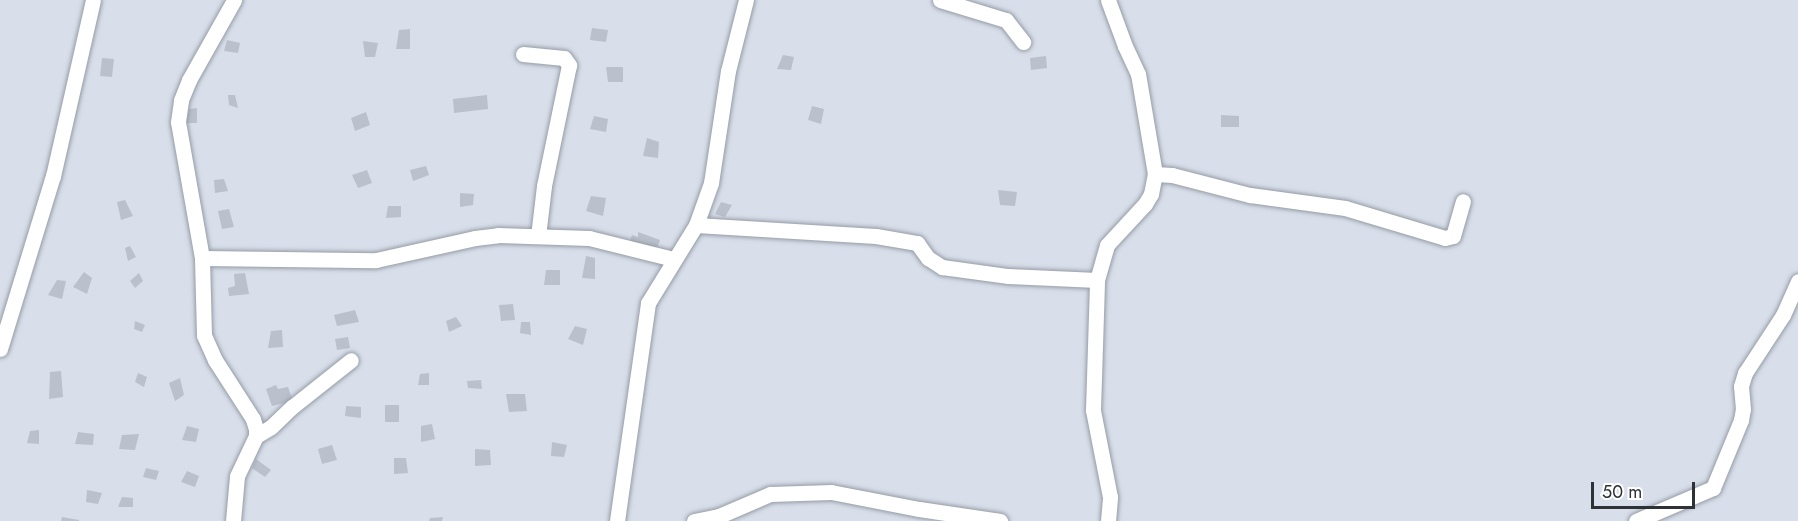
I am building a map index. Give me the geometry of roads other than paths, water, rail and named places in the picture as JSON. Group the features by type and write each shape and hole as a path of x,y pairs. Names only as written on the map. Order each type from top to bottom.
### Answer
{"street":[{"path":"0,349 53,176 93,0"},
{"path":"234,0 181,100 178,122 202,258 204,335 215,360 253,419 256,436"},
{"path":"617,521 648,303 696,225 711,183 728,71 746,0"},
{"path":"940,0 1006,20 1023,42"},
{"path":"1108,0 1138,74 1155,174 1151,194 1145,204 1107,245 1096,280 1093,410 1110,497 1108,521"},
{"path":"523,54 564,58 569,65 544,186 538,236"},
{"path":"1155,174 1172,175 1250,195 1345,208 1445,238 1453,237 1463,201"},
{"path":"696,225 876,236 917,243 928,258 942,267 1008,276 1096,280"},
{"path":"202,258 364,260 393,258 475,238 538,236 589,238 673,259"},
{"path":"1636,521 1713,489 1741,420 1743,409 1741,386 1745,373 1783,315 1798,281"},
{"path":"233,521 237,476 256,436 272,427 292,407 351,360"},
{"path":"694,521 719,516 770,494 831,492 919,509 1000,521"}]}
